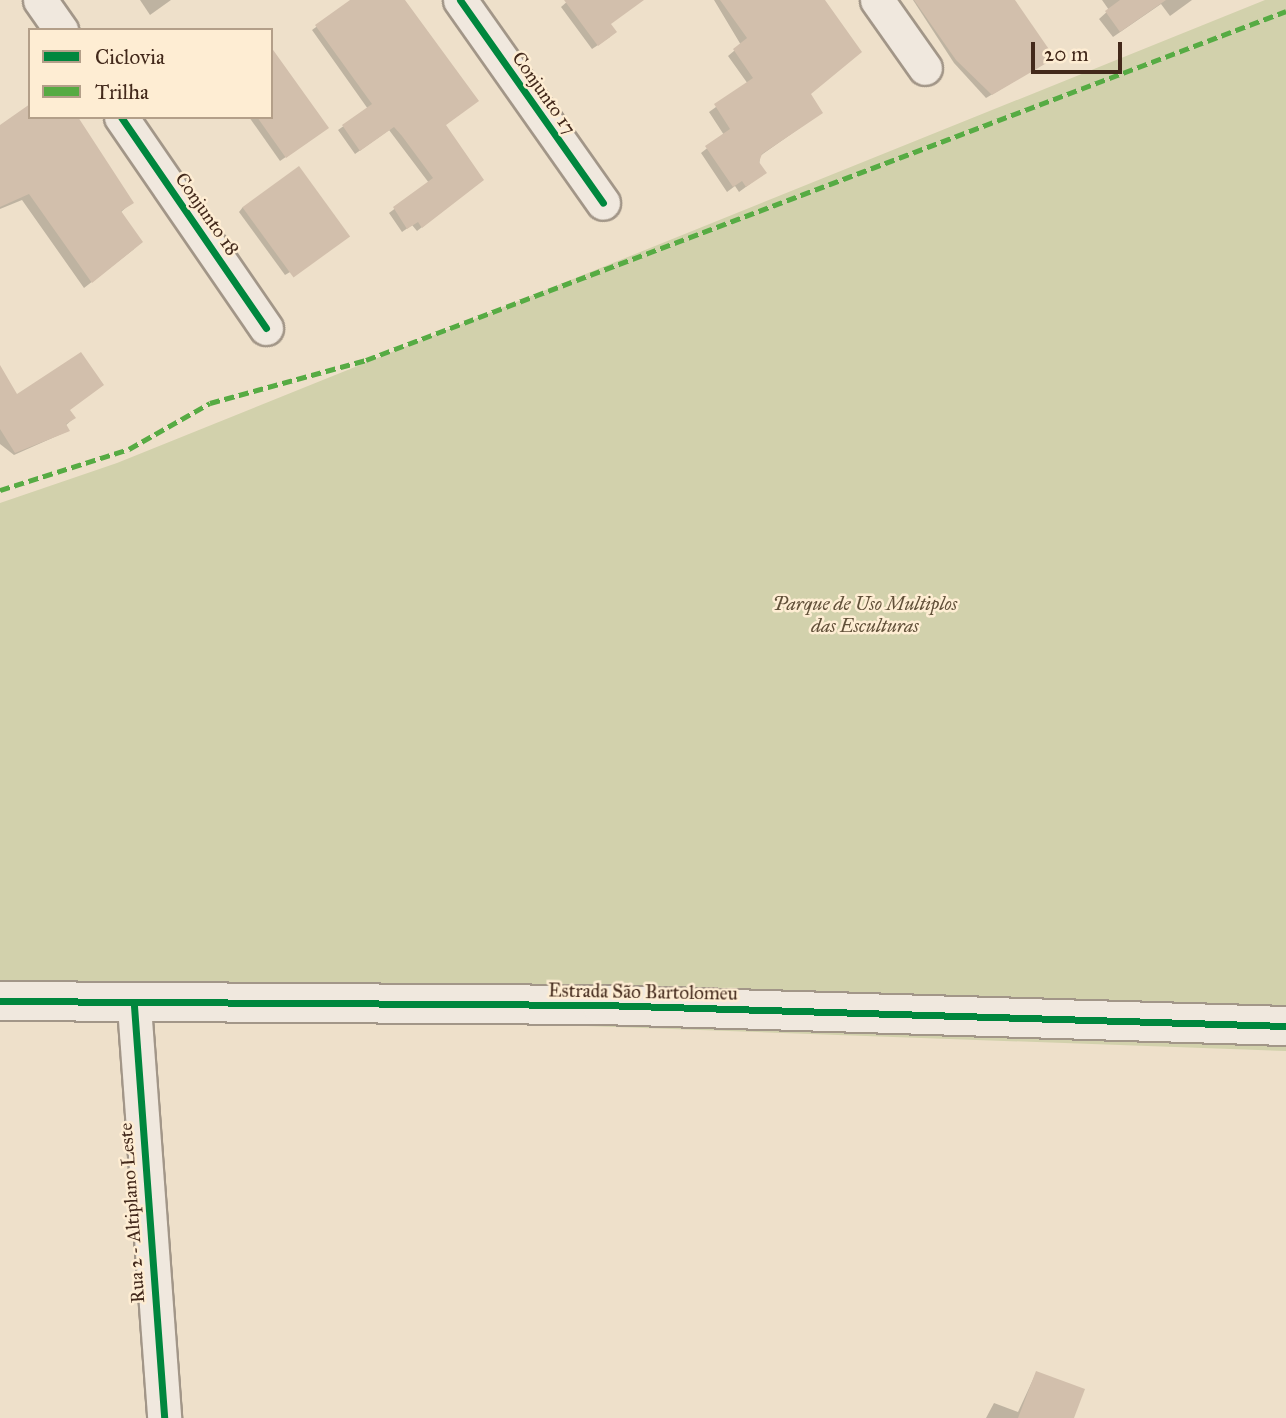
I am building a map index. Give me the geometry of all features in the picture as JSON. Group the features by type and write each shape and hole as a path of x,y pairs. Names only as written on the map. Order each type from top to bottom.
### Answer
{"street":[{"path":"40,0 60,28"},
{"name":"Conjunto 17","path":"460,0 603,203"},
{"path":"877,0 925,68"},
{"name":"Conjunto 18","path":"122,119 266,328"},
{"name":"Estrada São Bartolomeu","path":"0,1001 134,1006 602,1005 1286,1026"},
{"name":"Rua 2 - Altiplano Leste","path":"134,1006 164,1418"}],"green space":[{"name":"Parque de Uso Multiplos das Esculturas","path":"1265,0 1286,0 1286,1051 0,1005 0,503 117,463"}],"building":[{"path":"350,0 405,0 479,101 446,125 484,180 422,228 418,222 407,229 393,207 433,178 402,136 394,127 360,151 342,125 372,104 315,25"},
{"path":"564,0 644,0 611,24 617,32 598,46"},
{"path":"720,0 825,0 862,52 811,94 823,113 762,154 759,162 767,173 746,187 742,181 733,187 705,146 730,129 714,104 753,78 733,49 747,38"},
{"path":"914,0 1015,0 1055,58 992,95 956,60"},
{"path":"1120,0 1166,0 1120,32 1105,11"},
{"path":"273,50 329,128 286,158 258,119 273,119"},
{"path":"28,105 28,119 79,119 134,203 121,211 143,242 92,283 29,194 0,207 0,125"},
{"path":"299,166 350,236 294,278 242,207"},
{"path":"81,352 104,385 70,410 76,418 66,424 70,431 15,453 0,429 0,365 17,394"},
{"path":"1036,1371 1085,1389 1074,1418 1018,1418"}],"marked path":[{"path":"0,490 129,449 210,403 366,360 1286,11"}],"cycle path":[{"path":"460,0 603,203"},
{"path":"122,119 266,328"},
{"path":"0,1001 602,1005 1286,1026"},
{"path":"134,1006 164,1418"}]}
